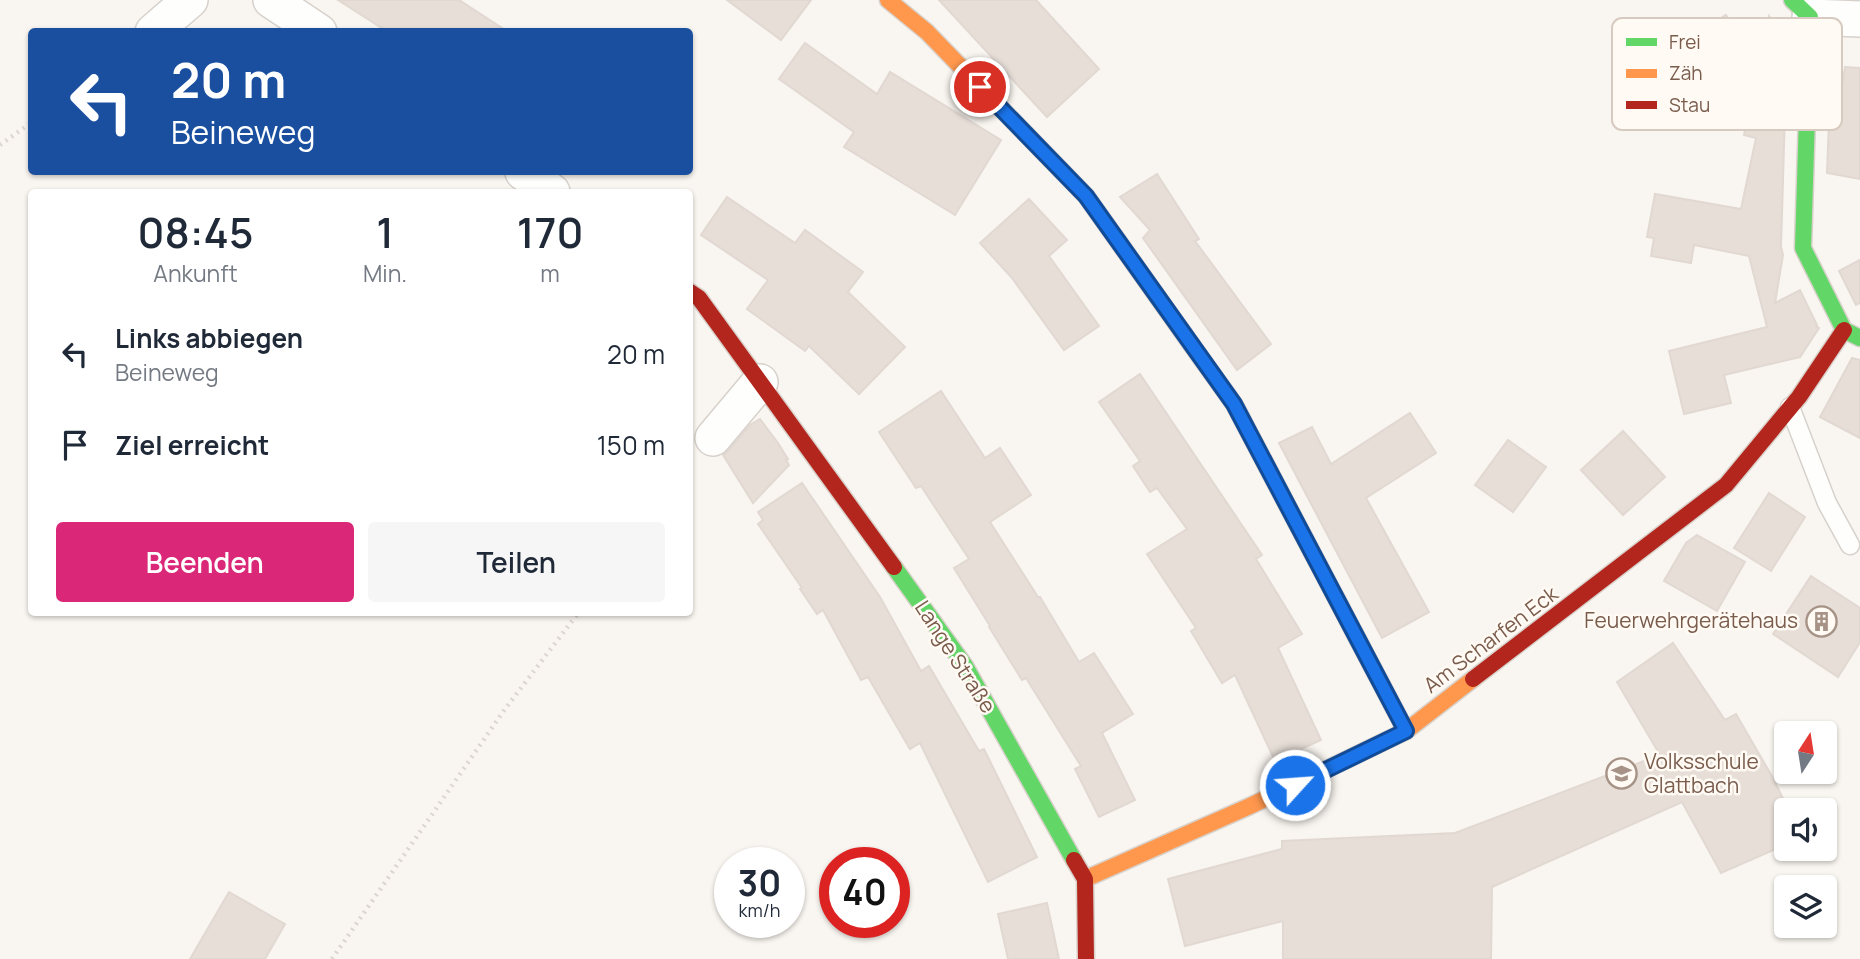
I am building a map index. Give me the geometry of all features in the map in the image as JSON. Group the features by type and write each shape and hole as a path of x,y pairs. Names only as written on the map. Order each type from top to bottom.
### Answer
{"street":[{"path":"158,28 190,0"},
{"path":"271,0 313,28"},
{"path":"888,0 927,32 1086,196 1226,393 1241,416 1406,731"},
{"path":"1801,8 1860,19"},
{"path":"1802,130 1803,248 1844,330 1860,338"},
{"path":"527,175 548,189"},
{"name":"Lange Straße","path":"693,294 699,298 965,666 1085,879 1086,959"},
{"name":"Am Scharfen Eck","path":"1085,879 1250,806 1406,731 1726,485 1790,407 1844,330"},
{"path":"713,438 760,382"}],"lane":[{"path":"1790,407 1827,503 1850,545"}],"path":[{"path":"0,145 28,125"},
{"path":"332,959 505,709 576,616"}],"building":[{"path":"338,0 459,0 502,28 382,28"},
{"path":"727,0 811,0 781,40"},
{"path":"939,0 1036,0 1099,69 1047,117"},
{"path":"805,43 877,94 890,72 1001,140 955,215 844,147 854,132 779,79"},
{"path":"1845,67 1860,68 1860,179 1827,173 1829,130 1842,130 1842,86"},
{"path":"1745,130 1784,130 1783,255 1775,303 1800,290 1819,328 1800,357 1724,375 1731,403 1684,414 1669,351 1767,327 1749,256 1694,245 1691,263 1651,256 1654,238 1647,237 1655,194 1741,209 1756,138 1744,135"},
{"path":"1157,174 1199,239 1195,241 1271,344 1237,370 1143,238 1150,230 1120,197"},
{"path":"727,197 795,243 805,230 863,272 848,292 905,347 859,394 809,346 805,351 747,309 768,280 701,235"},
{"path":"1029,199 1067,240 1049,256 1099,326 1064,350 1012,278 980,243"},
{"path":"1860,260 1860,303 1856,305 1839,271"},
{"path":"1852,358 1860,360 1860,438 1820,417"},
{"path":"1140,374 1262,555 1256,559 1302,634 1278,648 1321,740 1275,761 1235,675 1222,683 1191,631 1196,628 1147,554 1187,529 1157,488 1150,492 1133,466 1140,461 1099,402"},
{"path":"941,391 985,458 1000,448 1031,495 990,522 1079,662 1094,653 1133,714 1102,733 1135,800 1099,817 1075,769 1081,766 1026,678 1022,680 954,568 969,559 921,486 916,488 879,432"},
{"path":"1410,413 1436,453 1366,498 1429,612 1382,638 1279,443 1312,427 1331,464"},
{"path":"760,419 778,443 789,465 753,503 723,455 750,425"},
{"path":"1623,431 1665,477 1623,515 1581,470"},
{"path":"1508,440 1546,467 1513,512 1475,485"},
{"path":"802,483 880,597 921,671 929,666 979,751 984,749 1037,857 988,882 920,743 910,749 868,677 861,680 823,610 817,614 758,524 763,520 758,512"},
{"path":"1769,493 1805,517 1771,571 1734,548"},
{"path":"1697,535 1745,562 1717,611 1664,581 1686,543"},
{"name":"Feuerwehrgerätehaus","path":"1811,576 1860,608 1860,642 1838,677 1773,634"},
{"path":"1673,643 1725,720 1736,714 1773,778 1783,798 1774,798 1774,850 1721,873 1682,802 1492,887 1491,959 1283,959 1283,921 1185,946 1168,879 1282,849 1282,841 1455,833 1660,755 1617,682"},
{"path":"229,892 285,924 265,959 190,959"},
{"path":"1047,903 1059,959 1008,959 998,914"}],"traffic: fast":[{"path":"1792,0 1810,18"},
{"path":"1807,130 1803,248 1844,330 1860,338"},
{"path":"894,567 965,666 1074,860"}],"traffic: slow":[{"path":"888,0 927,32 1086,196 1191,344"},
{"path":"1085,879 1250,806 1406,731 1473,679"}],"traffic: jam":[{"path":"693,294 699,298 894,567"},
{"path":"1473,679 1726,485 1799,397 1844,330"},
{"path":"1191,344 1234,404 1406,731"},
{"path":"1074,860 1085,879 1086,959"}],"place":[{"name":"Feuerwehrgerätehaus","path":"1821,621"},
{"name":"Volksschule Glattbach","path":"1621,774"}],"route":[{"path":"980,87 1086,196 1234,404 1406,731 1295,785"}]}
